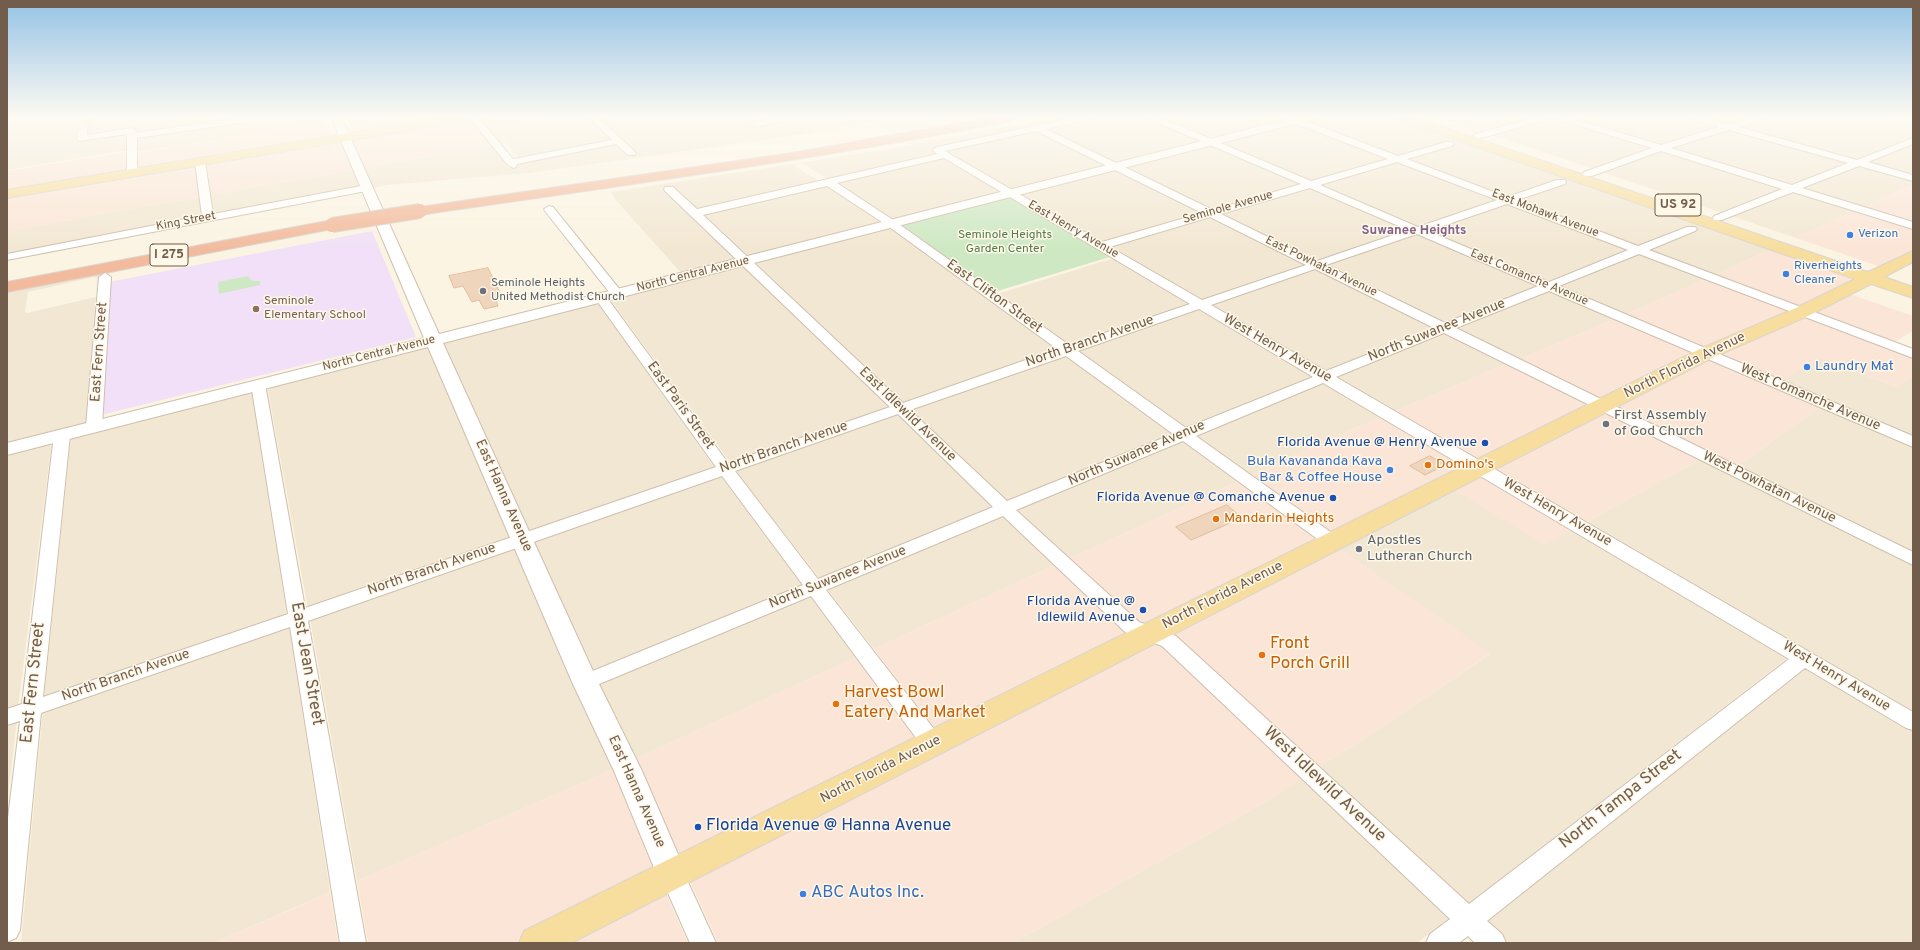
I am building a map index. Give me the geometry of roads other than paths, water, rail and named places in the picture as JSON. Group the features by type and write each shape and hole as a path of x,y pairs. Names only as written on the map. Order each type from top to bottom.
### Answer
{"highway":[{"name":"I 275","path":"7,272 95,255 693,161"},
{"name":"I 275","path":"417,205 766,161"},
{"name":"I 275","path":"7,287 329,219"}],"main road":[{"path":"7,194 204,161"},
{"name":"US 92","path":"1534,161 1874,275 1913,284"},
{"name":"US 92","path":"1551,161 1718,218 1874,275 1913,293"},
{"name":"North Florida Avenue","path":"536,943 1707,354 1802,312 1913,256"}],"street":[{"path":"132,161 132,173"},
{"name":"East Hanna Avenue","path":"356,161 433,340 586,682 628,771 672,875"},
{"path":"509,161 511,164 524,161"},
{"path":"696,213 918,161"},
{"name":"East Henry Avenue","path":"956,161 1200,304"},
{"name":"East Powhatan Avenue","path":"1107,161 1603,406"},
{"name":"North Central Avenue","path":"7,449 1135,161"},
{"name":"East Comanche Avenue","path":"1256,161 1707,354"},
{"name":"Seminole Avenue","path":"1100,246 1387,161"},
{"name":"East Mohawk Avenue","path":"1407,161 1913,354"},
{"path":"1588,174 1624,161"},
{"path":"1705,161 1913,226"},
{"path":"1853,161 1913,178"},
{"path":"1718,218 1863,161"},
{"path":"200,162 208,218"},
{"name":"East Clifton Street","path":"828,182 892,224 1333,542"},
{"name":"North Branch Avenue","path":"7,716 298,617 1200,304 1561,182"},
{"name":"King Street","path":"7,257 366,188"},
{"name":"East Idlewild Avenue","path":"669,189 747,261 1005,509 1132,627 1151,633"},
{"path":"549,209 617,294"},
{"name":"North Suwanee Avenue","path":"586,682 1324,377 1691,228"},
{"name":"East Fern Street","path":"94,426 105,278"},
{"name":"East Paris Street","path":"601,298 725,469 933,744"},
{"name":"West Henry Avenue","path":"1200,304 1913,722"},
{"name":"West Comanche Avenue","path":"1707,354 1913,442"},
{"name":"East Jean Street","path":"258,384 353,943"},
{"name":"West Powhatan Avenue","path":"1603,406 1913,559"},
{"name":"East Fern Street","path":"7,930 62,435"},
{"name":"West Idlewild Avenue","path":"1151,633 1169,641 1493,943"},
{"name":"North Tampa Street","path":"1439,943 1804,658"},
{"path":"672,875 703,943"}],"place":[{"name":"Verizon","path":"1850,235"},
{"name":"Riverheights Cleaner","path":"1786,274"},
{"name":"Seminole Heights United Methodist Church","path":"483,291"},
{"name":"Seminole Elementary School","path":"256,309"},
{"name":"Laundry Mat","path":"1807,367"},
{"name":"First Assembly of God Church","path":"1606,424"},
{"name":"Florida Avenue @ Henry Avenue","path":"1485,443"},
{"name":"Domino's","path":"1428,465"},
{"name":"Bula Kavananda Kava Bar & Coffee House","path":"1390,470"},
{"name":"Florida Avenue @ Comanche Avenue","path":"1333,498"},
{"name":"Mandarin Heights","path":"1216,519"},
{"name":"Apostles Lutheran Church","path":"1359,549"},
{"name":"Florida Avenue @ Idlewild Avenue","path":"1143,610"},
{"name":"Front Porch Grill","path":"1262,655"},
{"name":"Harvest Bowl Eatery And Market","path":"836,704"},
{"name":"Florida Avenue @ Hanna Avenue","path":"698,827"},
{"name":"ABC Autos Inc.","path":"803,894"}],"district":[{"name":"Suwanee Heights","path":"1414,231"}],"park label":[{"name":"Seminole Heights Garden Center","path":"1005,243"}]}
